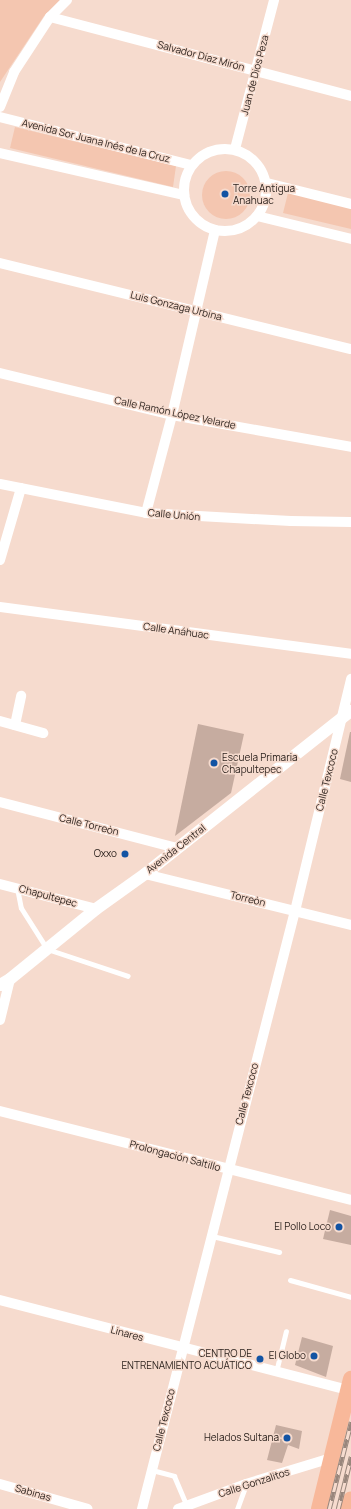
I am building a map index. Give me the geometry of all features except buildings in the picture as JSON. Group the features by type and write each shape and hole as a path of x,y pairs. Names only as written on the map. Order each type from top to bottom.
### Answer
{"highway":[{"path":"319,1509 350,1385"},
{"path":"348,1509 351,1499"}],"street":[{"path":"0,107 14,72 50,17 67,0"},
{"name":"Juan de Dios Peza","path":"236,149 274,0"},
{"name":"Salvador Díaz Mirón","path":"50,17 351,96"},
{"name":"Avenida Sor Juana Inés de la Cruz","path":"0,117 191,165"},
{"path":"223,148 236,149 247,154 263,171 267,183 266,201 257,216 248,224 238,229 226,231 215,230 203,225 194,217 187,207 184,195 185,180 191,165 200,156 223,148"},
{"path":"0,153 184,195"},
{"path":"267,183 351,204"},
{"path":"257,216 351,239"},
{"path":"146,513 172,415 215,230"},
{"name":"Luis Gonzaga Urbina","path":"0,263 351,350"},
{"name":"Calle Ramón López Velarde","path":"0,373 172,415 351,447"},
{"name":"Calle Unión","path":"0,484 146,513 283,521 351,522"},
{"path":"0,560 21,488"},
{"name":"Calle Anáhuac","path":"0,607 351,654"},
{"name":"Calle Texcoco","path":"142,1509 182,1348 347,714 351,679"},
{"path":"15,725 21,696"},
{"name":"Avenida Central","path":"5,982 47,950 96,909 145,874 347,714"},
{"path":"0,721 43,733"},
{"name":"Calle Torreòn","path":"0,802 177,848"},
{"name":"Torreòn","path":"145,874 351,925"},
{"name":"Chapultepec","path":"0,884 96,909"},
{"path":"0,1020 5,982"},
{"name":"Prolongación Saltillo","path":"0,1111 351,1200"},
{"name":"Linares","path":"0,1300 276,1372 350,1385"},
{"name":"Calle Gonzalitos","path":"182,1507 246,1484 331,1458"},
{"name":"Sabinas","path":"0,1484 88,1509"}],"lane":[{"path":"18,888 21,908 47,950 128,976"},
{"path":"212,1236 279,1252"},
{"path":"290,1280 351,1297"},
{"path":"276,1372 286,1332"},
{"path":"152,1470 174,1476 182,1507"},
{"path":"237,1509 246,1484"}],"shaded area":[{"path":"0,0 60,0 44,16 0,82"},
{"path":"15,127 176,166 173,187 10,148"},
{"path":"226,171 235,173 243,178 248,186 250,195 248,204 243,212 235,217 226,219 217,217 209,212 204,204 202,195 204,186 209,178 217,173"},
{"path":"289,189 351,206 351,229 283,213"}],"railway":[{"path":"329,1509 351,1422"},
{"path":"338,1509 351,1457"}],"place":[{"name":"Torre Antigua Anahuac","path":"225,194"},
{"name":"Escuela Primaria Chapultepec","path":"214,763"},
{"name":"Oxxo","path":"125,854"},
{"name":"El Pollo Loco","path":"339,1227"},
{"name":"El Globo","path":"314,1356"},
{"name":"CENTRO DE ENTRENAMIENTO ACUÁTICO","path":"260,1359"},
{"name":"Helados Sultana","path":"287,1438"}]}
